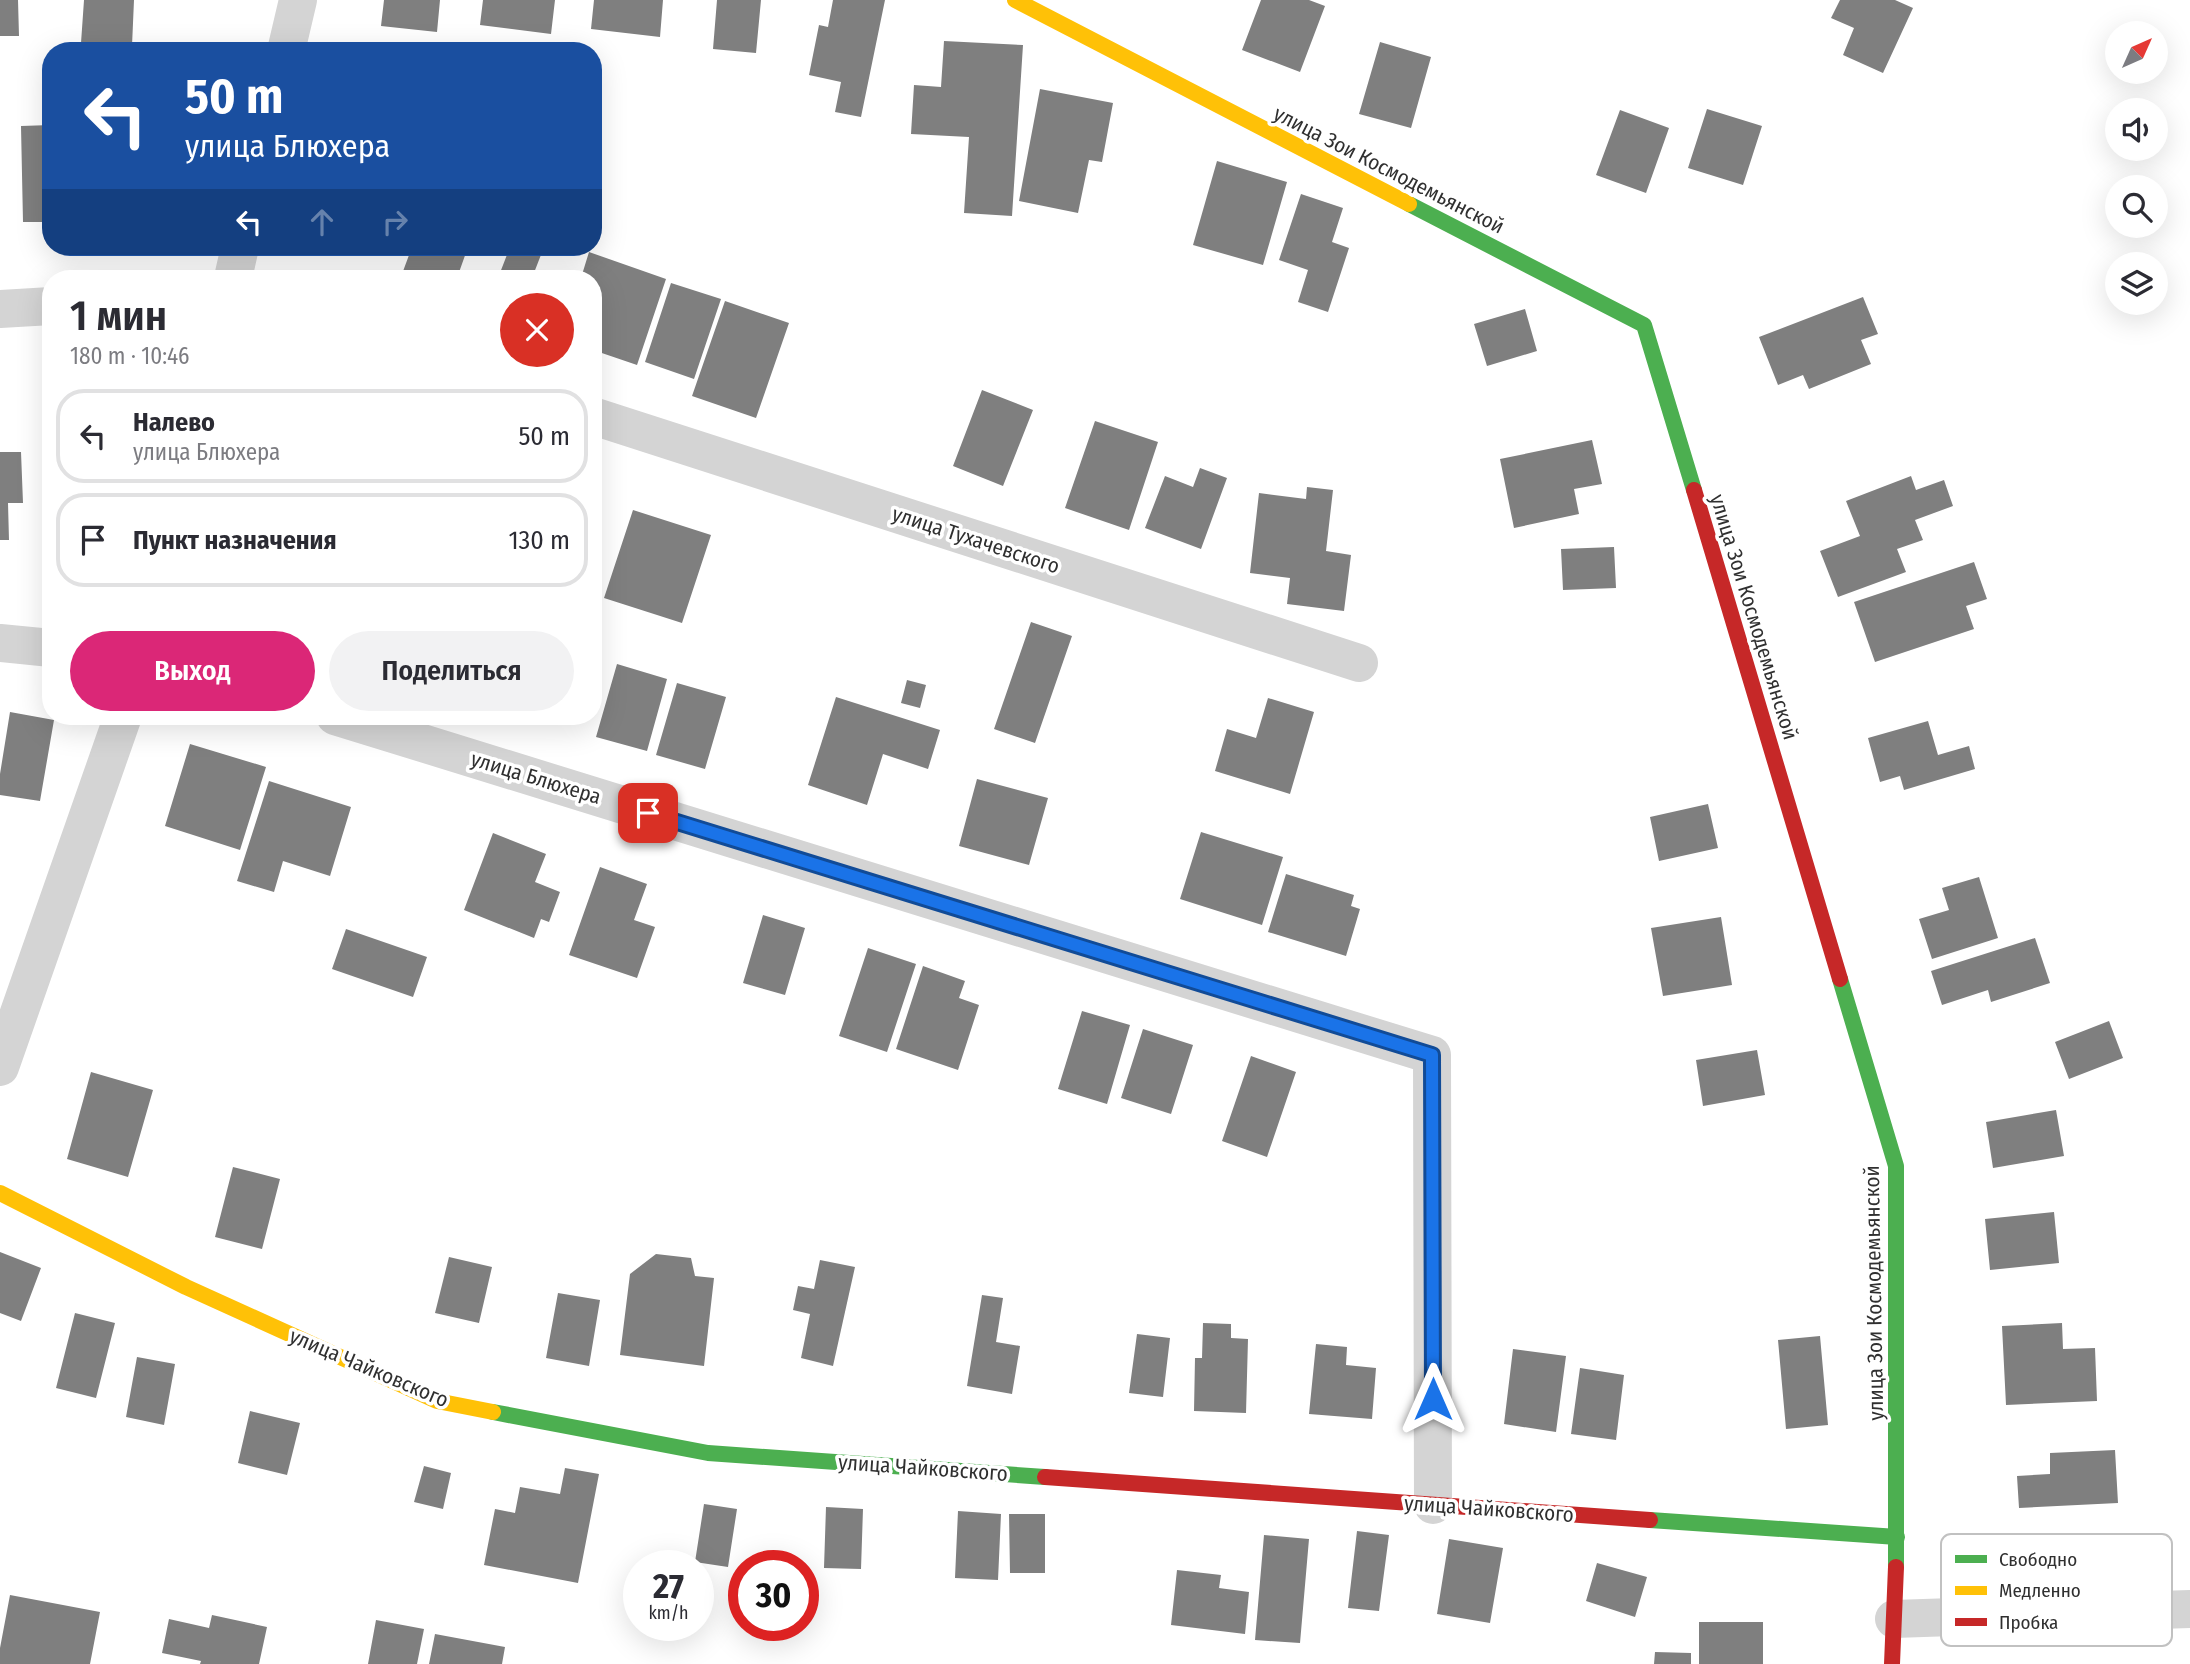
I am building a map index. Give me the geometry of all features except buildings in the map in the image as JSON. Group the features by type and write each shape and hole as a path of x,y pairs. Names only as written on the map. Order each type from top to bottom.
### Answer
{"street":[{"path":"288,42 298,0"},
{"name":"улица Зои Космодемьянской","path":"1015,0 1644,325 1896,1166 1897,1538 1892,1664"},
{"path":"0,309 42,307"},
{"name":"улица Тухачевского","path":"602,419 1359,663"},
{"path":"0,643 42,647"},
{"path":"0,1067 120,725"},
{"name":"улица Блюхера","path":"364,725 1432,1055 1433,1505"},
{"name":"улица Чайковского","path":"0,1193 186,1287 437,1401 708,1453 1897,1538"},
{"path":"2172,1610 2190,1609"},
{"path":"1894,1619 1941,1617"}],"traffic: fast":[{"path":"1409,204 1644,325 1694,490"},
{"path":"1840,979 1896,1166 1896,1567"},
{"path":"493,1412 708,1453 1045,1477"},
{"path":"1650,1520 1897,1537"}],"traffic: slow":[{"path":"1015,0 1409,204"},
{"path":"0,1193 186,1287 437,1401 493,1412"}],"traffic: jam":[{"path":"1694,490 1840,979"},
{"path":"1045,1477 1650,1520"},
{"path":"1892,1664 1896,1567"}],"route":[{"path":"648,813 1432,1055 1433,1399"}]}
